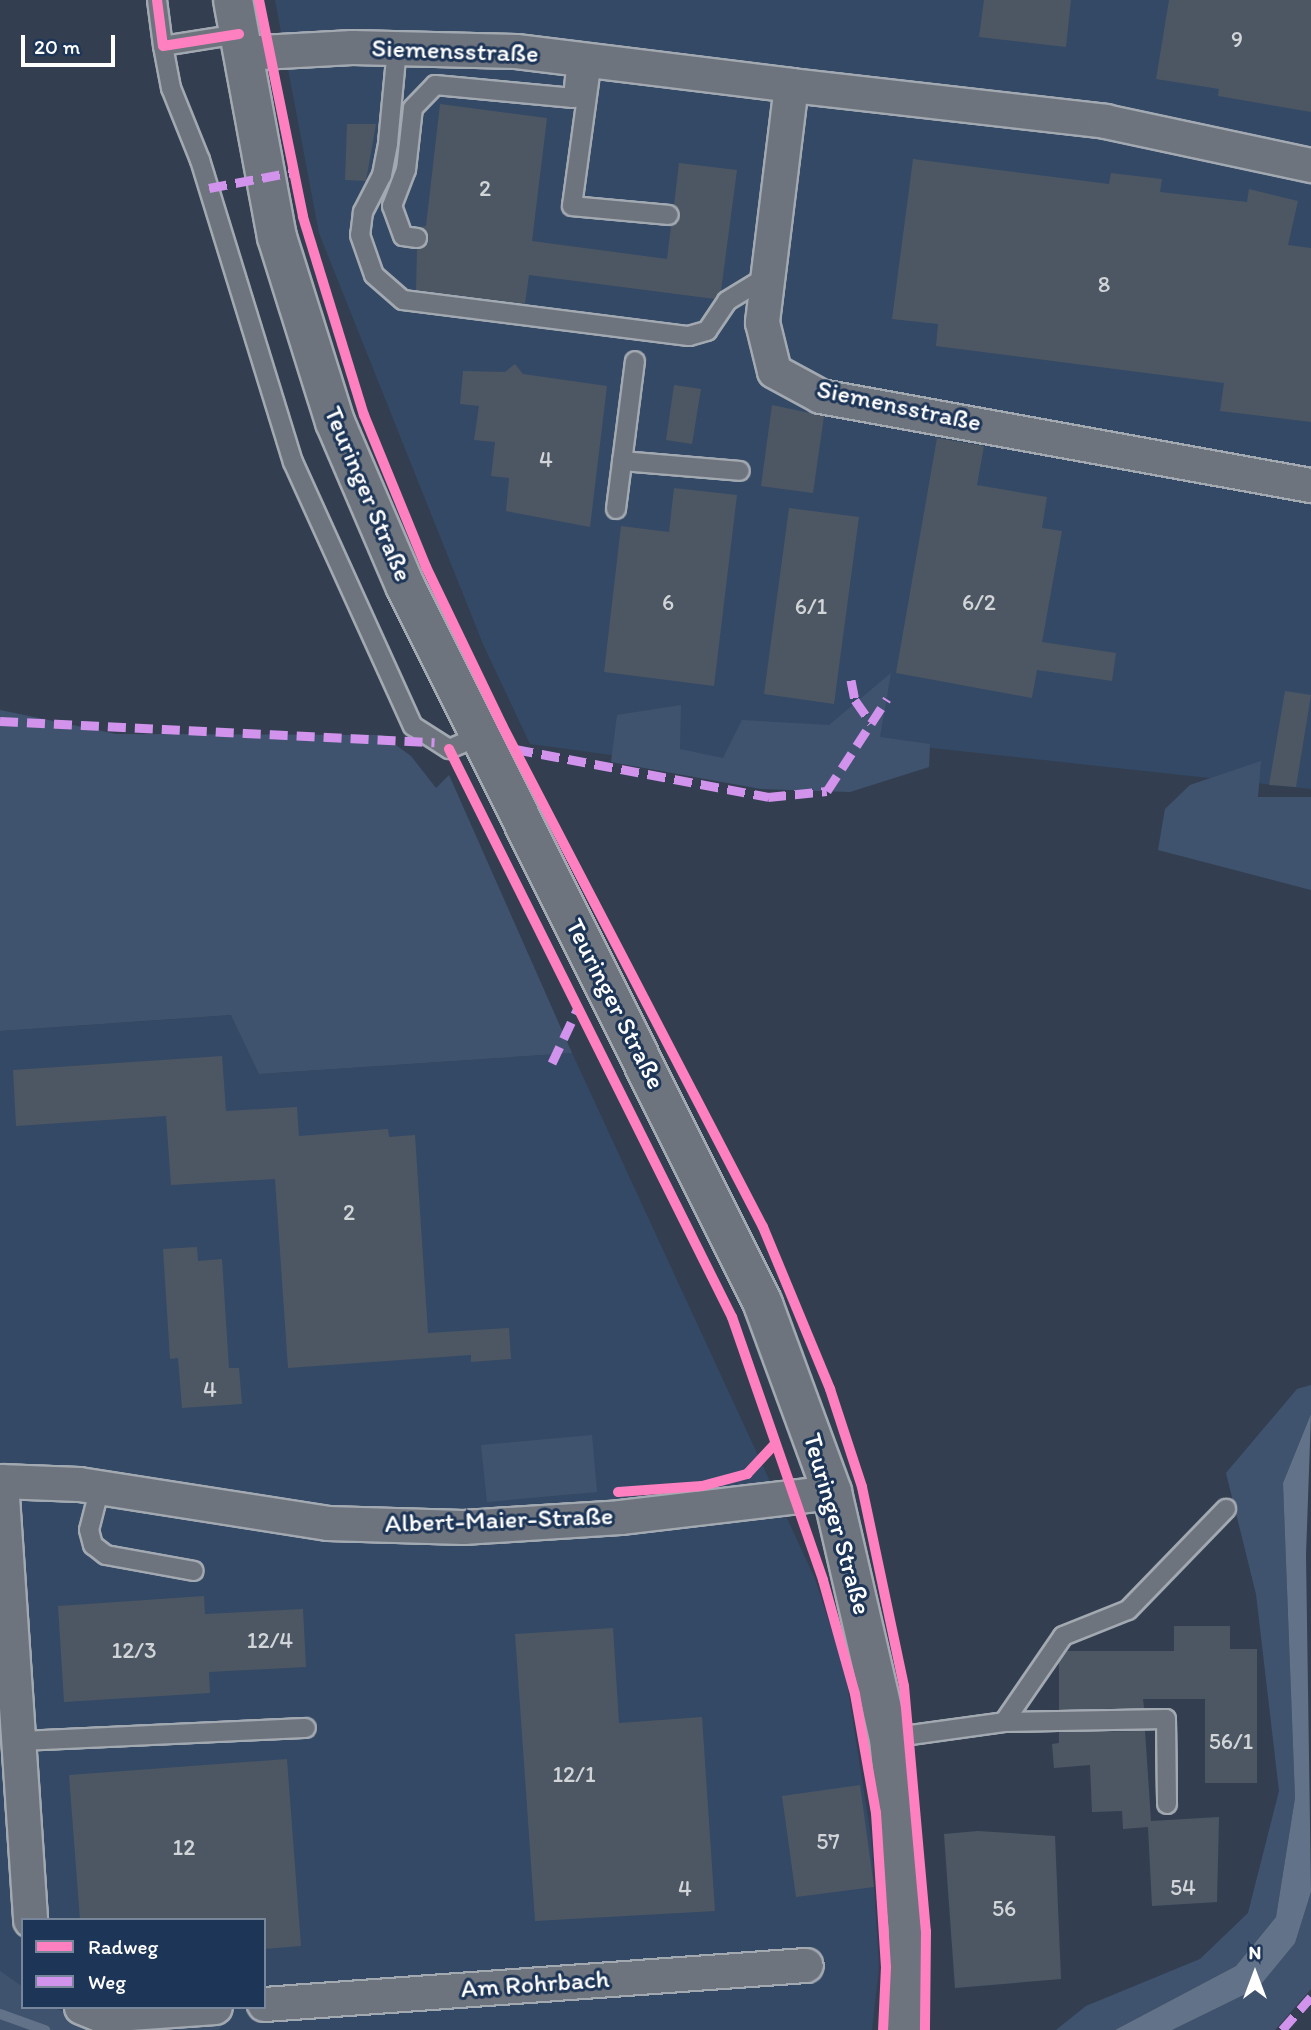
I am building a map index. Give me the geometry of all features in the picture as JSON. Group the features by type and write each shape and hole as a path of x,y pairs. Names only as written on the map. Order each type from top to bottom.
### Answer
{"street":[{"name":"Siemensstraße","path":"238,29 397,48 584,59 1105,121 1311,165"},
{"name":"Teuringer Straße","path":"238,29 277,237 335,422 405,585 763,1304 832,1492 888,1738 908,1931 902,2030"},
{"name":"Siemensstraße","path":"791,85 762,322 774,371 820,396 1311,485"},
{"name":"Albert-Maier-Straße","path":"1,1481 100,1487 327,1523 463,1527 620,1517 832,1492"},
{"path":"1,1481 30,1918"},
{"name":"Am Rohrbach","path":"266,2004 806,1965"},
{"path":"86,2009 101,2015 186,2009"}],"lane":[{"path":"157,0 171,88 200,160 293,462 412,726 449,749 480,736"},
{"path":"163,46 238,29"},
{"path":"397,48 388,144 382,175 363,212 360,235 374,275 402,300 689,336 707,331 727,302 768,276"},
{"path":"584,59 583,118 572,206 669,215"},
{"path":"417,238 402,236 392,206 406,170 413,108 435,85 573,97 584,59"},
{"path":"616,509 635,361"},
{"path":"622,461 740,471"},
{"path":"100,1487 89,1530 93,1545 106,1555 194,1571"},
{"path":"1004,1722 1063,1636 1128,1610 1226,1509"},
{"path":"888,1738 1004,1722 1166,1718 1167,1804"},
{"path":"19,1741 306,1728"}],"shaded area":[{"path":"275,0 1311,0 1311,789 904,745 858,788 530,744 483,644 319,233"},
{"path":"891,673 880,737 930,744 929,767 850,792 761,789 611,762 617,715 681,705 680,749 723,758 742,720 829,725"},
{"path":"0,710 116,734 382,735 411,756 436,788 449,775 572,1053 259,1074 231,1015 0,1031"},
{"path":"1261,761 1258,797 1311,797 1311,890 1158,850 1165,809 1190,785"},
{"path":"232,1015 259,1074 572,1053 815,1579 845,1671 871,1837 879,1967 872,2030 0,2030 0,1031"},
{"path":"1311,1385 1311,1414 1283,1483 1295,1798 1276,1917 1236,1966 1115,2030 1056,2030 1086,2006 1200,1959 1248,1913 1279,1791 1256,1594 1226,1473 1297,1389"},
{"path":"1311,1414 1306,1555 1311,1892 1295,1943 1258,1988 1172,2030 1115,2030 1236,1966 1276,1917 1295,1798 1283,1483"},
{"path":"592,1435 597,1492 487,1502 481,1445"},
{"path":"1311,1892 1311,1989 1275,2030 1172,2030 1258,1988 1295,1943"},
{"path":"0,1971 21,1986 21,2009 57,2009 98,2027 225,2019 219,2030 0,2030"}],"building":[{"path":"984,0 1071,0 1066,47 979,37"},
{"path":"1169,0 1311,0 1311,112 1218,96 1219,89 1156,79"},
{"path":"440,104 547,118 532,241 667,259 671,226 680,217 674,205 679,163 737,170 721,291 715,299 529,275 525,304 416,290 417,249 428,239 420,227 426,226"},
{"path":"347,124 376,124 366,181 345,180"},
{"path":"913,159 1109,184 1111,173 1162,179 1160,192 1247,202 1249,189 1298,201 1288,245 1311,248 1311,422 1220,411 1224,383 936,346 938,324 892,319"},
{"path":"515,364 523,374 607,386 590,527 506,511 509,478 491,476 495,442 474,440 479,406 460,404 463,371 505,372"},
{"path":"674,385 701,389 692,444 666,440"},
{"path":"772,405 824,416 813,493 761,486"},
{"path":"937,438 984,446 977,485 1047,497 1042,528 1062,531 1042,642 1116,653 1112,681 1037,670 1032,698 896,673"},
{"path":"674,488 737,495 714,686 604,672 621,526 669,532"},
{"path":"789,508 859,517 834,704 764,694"},
{"path":"1285,691 1311,695 1296,787 1269,785"},
{"path":"222,1056 226,1111 297,1107 299,1136 388,1129 389,1137 415,1135 428,1333 509,1328 511,1359 471,1362 471,1355 288,1368 275,1179 171,1185 166,1116 16,1126 13,1070"},
{"path":"197,1247 198,1261 222,1259 229,1368 239,1368 242,1404 182,1408 178,1358 170,1359 163,1249"},
{"path":"204,1596 205,1614 303,1609 306,1667 209,1672 210,1693 64,1702 58,1606"},
{"path":"1174,1626 1230,1626 1230,1649 1257,1649 1257,1783 1205,1783 1205,1699 1143,1699 1144,1708 1059,1710 1059,1661 1067,1651 1174,1651"},
{"path":"613,1628 619,1723 702,1717 715,1911 535,1921 515,1634"},
{"path":"1145,1731 1151,1821 1219,1817 1217,1902 1152,1906 1148,1827 1123,1829 1122,1811 1092,1812 1090,1765 1054,1768 1052,1744 1059,1743 1059,1732"},
{"path":"287,1759 301,1946 266,1949 266,1918 80,1918 69,1775"},
{"path":"860,1785 874,1887 796,1897 782,1796"},
{"path":"978,1831 1055,1836 1061,1979 955,1988 944,1834"}],"waterway":[{"path":"0,2014 45,2030"}],"marked path":[{"path":"209,188 293,172"},
{"path":"851,680 855,700 871,723"},
{"path":"515,749 768,797 827,791 887,699"},
{"path":"0,721 434,742"},
{"path":"552,1063 579,1006"},
{"path":"1282,2030 1311,1997"}],"cycle path":[{"path":"157,0 163,46 239,34"},
{"path":"259,0 303,217 364,415 426,567 502,725 763,1227 830,1389 862,1487 904,1686 926,1931 925,2030"},
{"path":"449,749 732,1317 823,1580 855,1694 876,1813 886,1967 883,2030"},
{"path":"618,1492 702,1486 747,1474 775,1444"}]}
